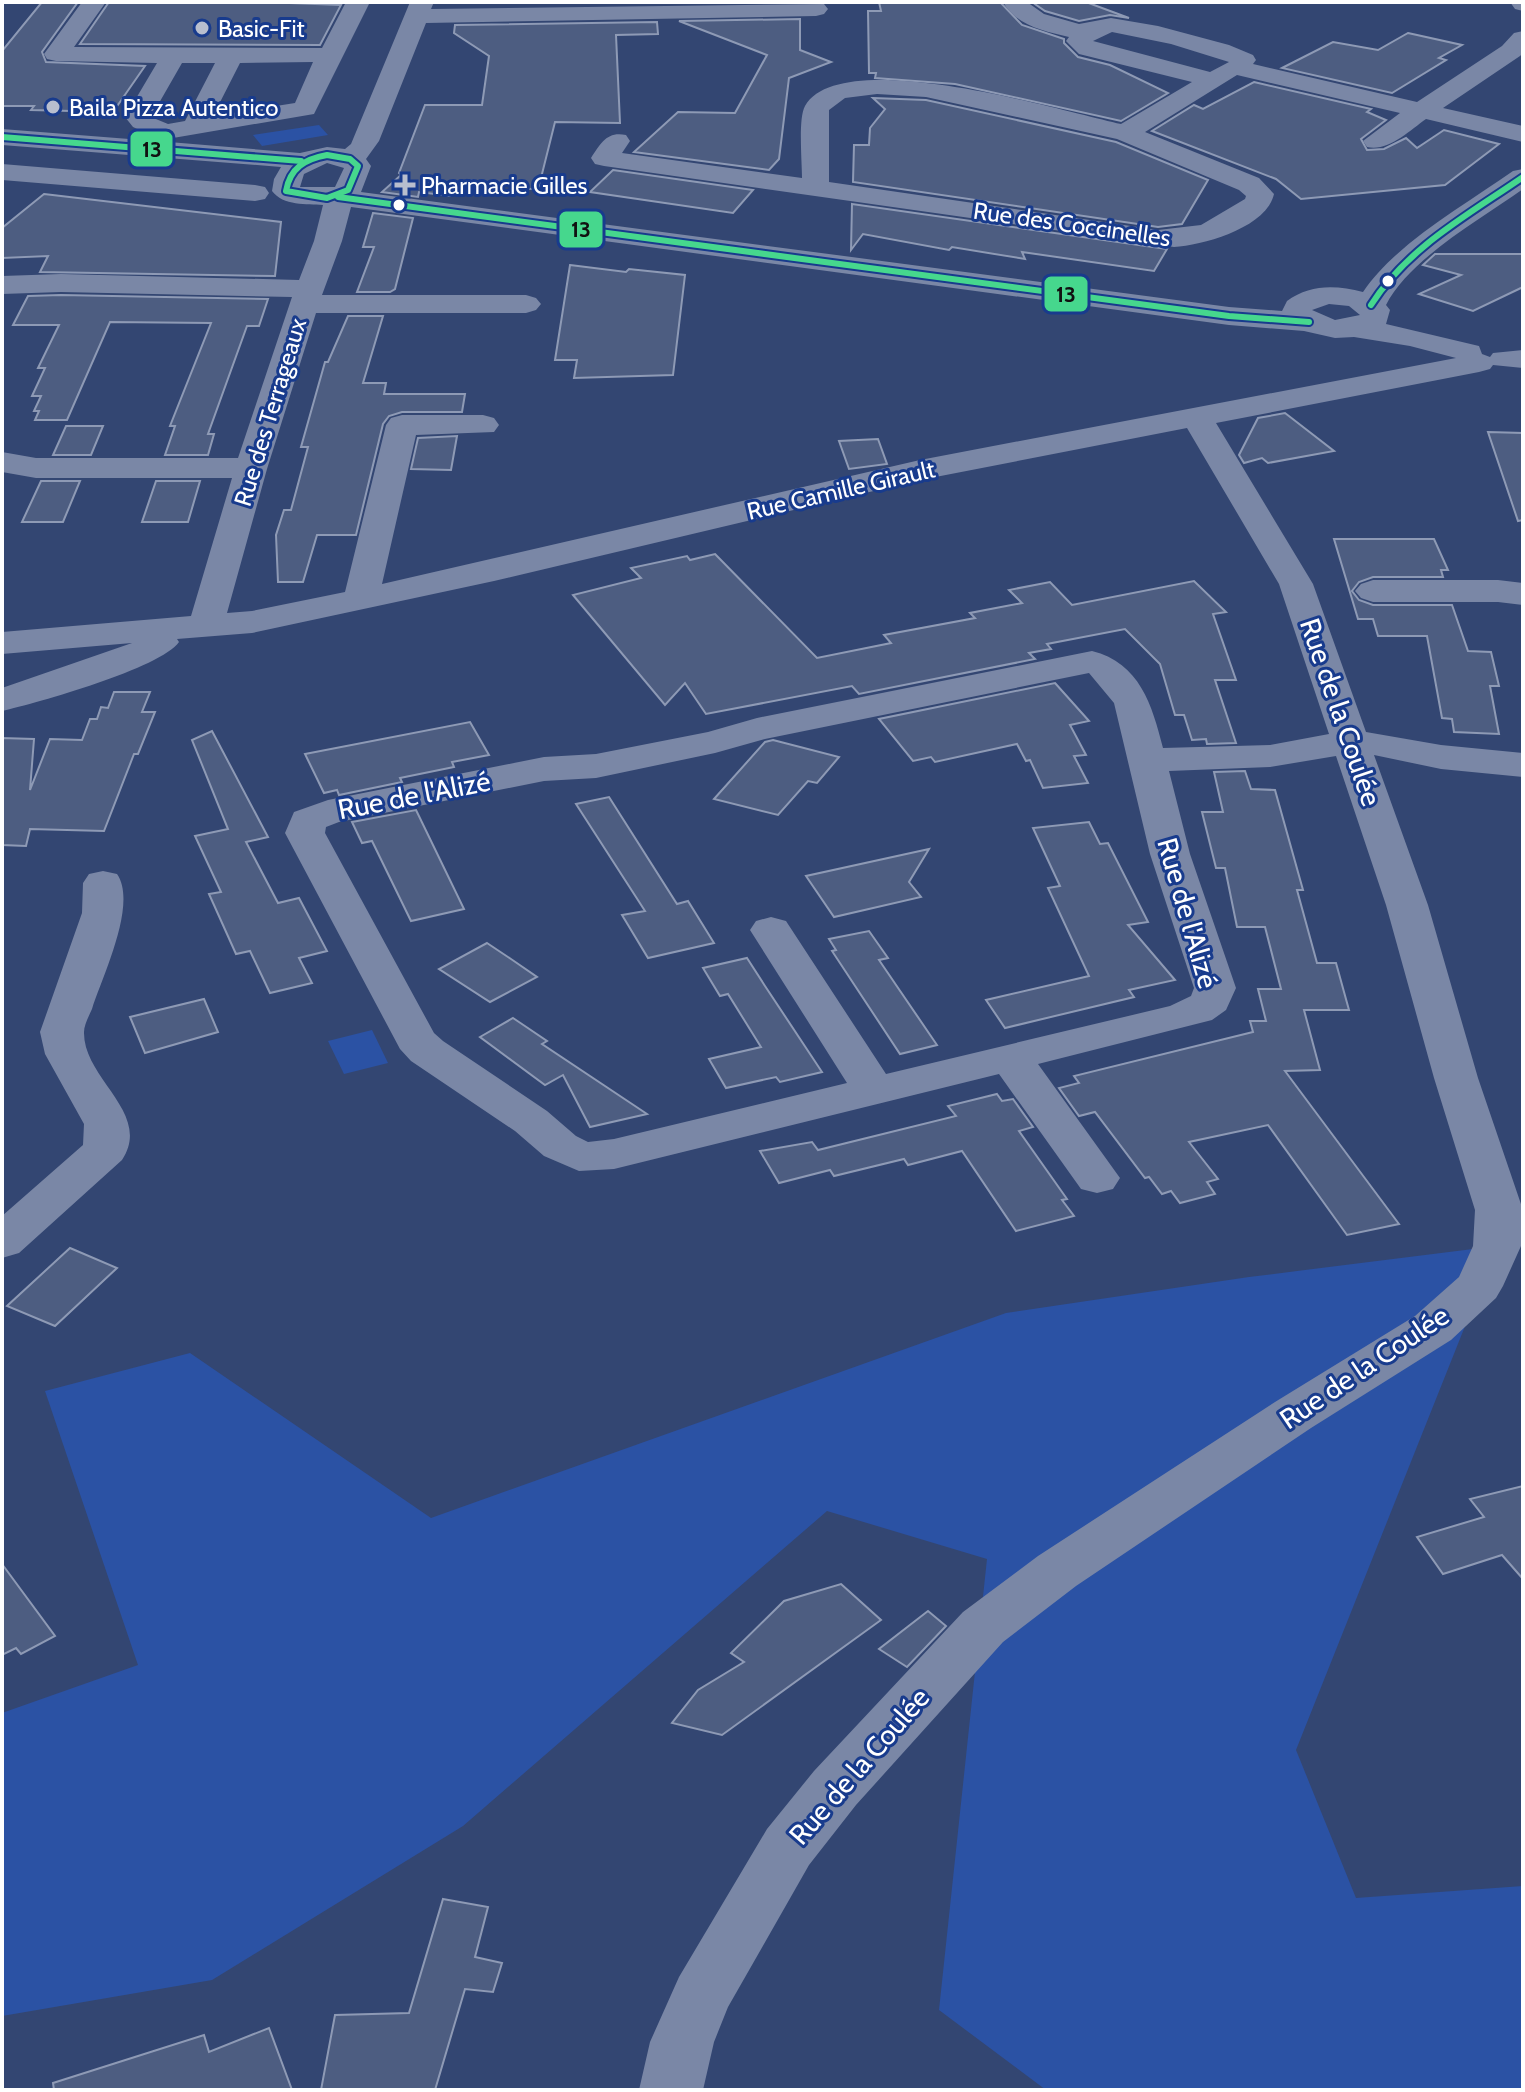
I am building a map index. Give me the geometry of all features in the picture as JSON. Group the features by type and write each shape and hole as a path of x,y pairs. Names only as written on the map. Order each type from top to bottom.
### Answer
{"street":[{"path":"94,2 56,54 329,55"},
{"path":"157,140 194,128 305,109 329,55 358,2"},
{"path":"1015,2 1020,12 1028,18 1224,51 1244,60 1237,68 1125,133"},
{"path":"1141,7 1078,41 1088,49 1213,80"},
{"path":"816,9 420,9 362,149 349,158 323,156 301,161 292,167 286,191 300,196 338,197 521,222 509,234 511,240 782,280 798,278 815,260 1245,317 1315,305 1400,267"},
{"path":"1376,141 1511,51 1523,38"},
{"path":"194,128 232,54"},
{"path":"259,117 288,54"},
{"path":"157,140 138,117 174,56"},
{"path":"1237,68 1523,134"},
{"name":"Rue des Coccinelles","path":"617,141 604,158 1178,240 1211,233 1258,203 1260,194 1249,184 1125,133 926,89 856,87 825,98 816,109 815,188"},
{"path":"8,143 157,140 301,161"},
{"name":"Rue des Terrageaux","path":"188,629 251,468 334,221 338,197 347,192 358,166 349,158"},
{"path":"2,172 255,193"},
{"path":"1367,316 1373,296 1400,267 1523,177"},
{"path":"2,285 61,283 427,304 526,304"},
{"path":"1315,305 1330,328 1367,316 1412,337 1491,356"},
{"name":"Rue Camille Girault","path":"2,643 252,622 494,571 920,470 1491,356"},
{"name":"Rue de la Coulée","path":"671,2090 682,2042 701,1996 788,1847 835,1788 983,1627 1010,1604 1280,1424 1433,1328 1479,1286 1497,1246 1499,1210 1456,1078 1407,905 1296,584 1247,507 1196,416"},
{"path":"361,599 402,425 483,425"},
{"path":"2,462 36,468 251,468"},
{"path":"1373,591 1498,591 1523,594"},
{"path":"2,700 133,657 188,629"},
{"name":"Rue de l'Alizé","path":"1092,662 1103,666 1130,696 1149,760 1170,854 1215,988 1213,1000 1205,1008 1177,1017 1010,1057 614,1154 579,1156 446,1066 416,1039 305,833 304,825 308,820 328,812 544,769 596,766 715,742 757,729 1092,662"},
{"path":"1149,760 1270,756 1352,743 1390,745 1441,757 1523,765"},
{"path":"2,1242 106,1150 107,1124 67,1054 62,1032 103,913 103,883"},
{"path":"771,930 874,1090"},
{"path":"1010,1057 1097,1178"}],"shaded area":[{"path":"319,125 328,135 262,146 253,135"},
{"path":"372,1030 388,1063 344,1074 328,1041"},
{"path":"1497,1246 1296,1750 1356,1898 1523,1886 1523,2090 1046,2090 939,2010 987,1559 827,1511 463,1826 212,1980 2,2016 2,1713 138,1665 45,1391 190,1353 431,1518 1006,1313 1249,1277"}],"building":[{"path":"42,2 78,2 42,52 46,62 145,66 113,112 31,110 34,106 2,106 2,51"},
{"path":"109,2 341,5 320,45 80,44"},
{"path":"879,2 1000,2 1022,25 1064,39 1064,43 1078,57 1110,65 1168,93 1121,121 955,84 875,78 876,73 869,73 868,11 881,11"},
{"path":"1032,2 1086,2 1129,18 1110,15 1079,21 1045,11"},
{"path":"800,19 800,50 831,62 789,78 779,159 769,170 634,152 678,112 735,113 767,55 679,21"},
{"path":"657,22 658,34 616,35 620,123 555,122 538,190 469,180 451,196 419,192 418,197 382,192 401,175 399,173 425,105 482,105 489,56 454,33 455,25"},
{"path":"1408,33 1462,45 1439,58 1446,60 1392,93 1282,68 1333,42 1378,50"},
{"path":"1254,82 1371,109 1367,112 1386,120 1361,139 1367,150 1384,149 1406,138 1417,148 1444,130 1499,144 1445,185 1301,199 1276,179 1152,131 1194,105 1203,109"},
{"path":"873,98 926,100 1116,142 1208,180 1182,224 1158,227 853,182 854,145 869,145 870,128 885,109"},
{"path":"613,170 753,190 733,213 590,192"},
{"path":"44,194 281,222 275,276 40,272 48,256 2,258 2,228"},
{"path":"852,204 1167,249 1154,271 1022,252 1025,259 952,247 949,250 863,234 851,250"},
{"path":"373,213 413,218 395,289 390,292 357,292 374,247 363,247"},
{"path":"1435,254 1523,254 1523,287 1473,311 1419,294 1461,275 1423,265"},
{"path":"570,265 685,275 673,375 574,378 577,360 555,360"},
{"path":"28,296 268,299 259,326 247,326 208,434 214,434 208,455 165,455 175,426 170,426 211,323 110,322 67,420 35,420 39,411 34,411 41,396 32,396 45,368 38,368 59,325 13,325"},
{"path":"348,316 383,316 363,383 386,383 384,394 465,394 462,412 402,412 389,416 383,424 356,535 317,535 303,582 278,582 276,535 284,510 291,510 308,447 301,447 325,362 328,362"},
{"path":"1285,413 1334,451 1268,463 1262,458 1244,463 1239,455 1258,418"},
{"path":"66,426 103,426 91,455 53,455"},
{"path":"1488,432 1523,433 1523,520 1518,521"},
{"path":"457,436 451,470 411,469 418,438"},
{"path":"878,439 887,464 849,469 839,441"},
{"path":"41,481 80,481 63,522 22,522"},
{"path":"156,481 200,481 188,522 142,522"},
{"path":"1334,539 1434,539 1448,570 1441,570 1443,577 1373,577 1359,582 1352,591 1359,600 1373,605 1452,605 1468,651 1491,652 1499,686 1490,686 1499,734 1454,732 1452,719 1442,718 1427,636 1378,636 1373,619 1358,619"},
{"path":"715,554 817,658 891,643 884,635 975,618 970,613 1022,603 1009,590 1050,582 1072,605 1194,581 1226,612 1213,614 1236,680 1215,680 1236,743 1207,744 1206,739 1192,740 1184,715 1175,715 1160,664 1125,629 1047,644 1051,649 1029,653 1035,659 859,694 852,686 706,714 685,683 665,705 573,595 641,578 631,568 687,556 690,560"},
{"path":"1055,683 1089,721 1070,725 1086,755 1074,756 1088,783 1043,788 1030,760 1026,761 1017,744 935,762 931,757 913,761 879,719"},
{"path":"114,692 150,692 142,712 155,712 138,754 134,754 104,831 30,829 26,846 2,845 2,738 34,739 30,790 50,739 82,740 90,719 97,719 101,707 108,708"},
{"path":"470,722 489,755 452,762 454,767 400,778 402,782 339,795 337,790 324,793 305,754"},
{"path":"212,731 268,837 246,842 278,903 299,898 327,951 299,958 312,983 270,993 250,951 236,954 209,894 221,892 195,836 228,829 192,740"},
{"path":"773,740 839,757 817,783 808,781 778,815 714,799 765,742"},
{"path":"1245,771 1251,789 1275,790 1303,890 1297,890 1317,963 1336,963 1349,1010 1304,1010 1320,1070 1285,1071 1399,1224 1347,1235 1268,1125 1189,1142 1218,1179 1207,1182 1215,1194 1180,1203 1171,1191 1162,1194 1149,1177 1145,1178 1095,1112 1079,1116 1059,1088 1079,1083 1074,1076 1253,1032 1250,1021 1266,1021 1258,989 1281,989 1265,927 1237,927 1225,868 1216,868 1202,812 1223,812 1214,772"},
{"path":"609,797 677,904 688,901 714,943 648,958 622,915 645,911 576,804"},
{"path":"416,810 464,909 411,921 372,841 362,843 352,822"},
{"path":"1089,822 1100,844 1108,843 1148,922 1128,925 1175,980 1129,990 1134,997 1005,1028 986,1000 1089,976 1048,888 1060,886 1033,828"},
{"path":"929,849 909,882 921,897 834,917 806,876"},
{"path":"869,931 888,958 879,960 937,1045 900,1054 832,951 836,950 829,939"},
{"path":"487,943 537,977 490,1002 439,969"},
{"path":"747,958 822,1072 780,1082 776,1077 726,1088 709,1059 761,1047 728,994 720,996 703,968"},
{"path":"204,999 218,1032 145,1053 130,1017"},
{"path":"513,1018 547,1041 542,1044 647,1114 590,1127 563,1075 545,1085 480,1037"},
{"path":"997,1094 1002,1101 1013,1099 1033,1127 1019,1131 1067,1199 1062,1200 1074,1216 1016,1231 962,1151 908,1165 904,1159 834,1176 830,1170 779,1183 760,1151 812,1142 818,1150 956,1116 948,1106"},
{"path":"70,1248 117,1268 55,1326 7,1306"},
{"path":"1523,1486 1523,1579 1502,1555 1443,1574 1417,1537 1484,1517 1470,1499"},
{"path":"2,1564 55,1636 21,1654 16,1648 2,1655"},
{"path":"841,1584 881,1620 722,1735 672,1723 698,1690 744,1662 731,1653 784,1601"},
{"path":"928,1611 946,1626 907,1667 879,1649"},
{"path":"443,1899 488,1907 475,1957 502,1963 493,1992 465,1989 435,2090 321,2090 335,2015 409,2013"},
{"path":"269,2028 292,2090 54,2090 53,2083 204,2035 209,2052"}],"transit line":[{"name":"13","path":"2,137 301,161"},
{"name":"13","path":"327,155 350,159 358,166 343,195 309,197 286,191 290,176 299,165 327,155"},
{"name":"13","path":"1371,305 1399,267 1418,250 1523,177"},
{"name":"13","path":"338,197 1229,316 1309,322"}],"place":[{"name":"Basic-Fit","path":"202,28"},
{"name":"Baila Pizza Autentico","path":"53,107"},
{"name":"Pharmacie Gilles","path":"405,185"}]}
